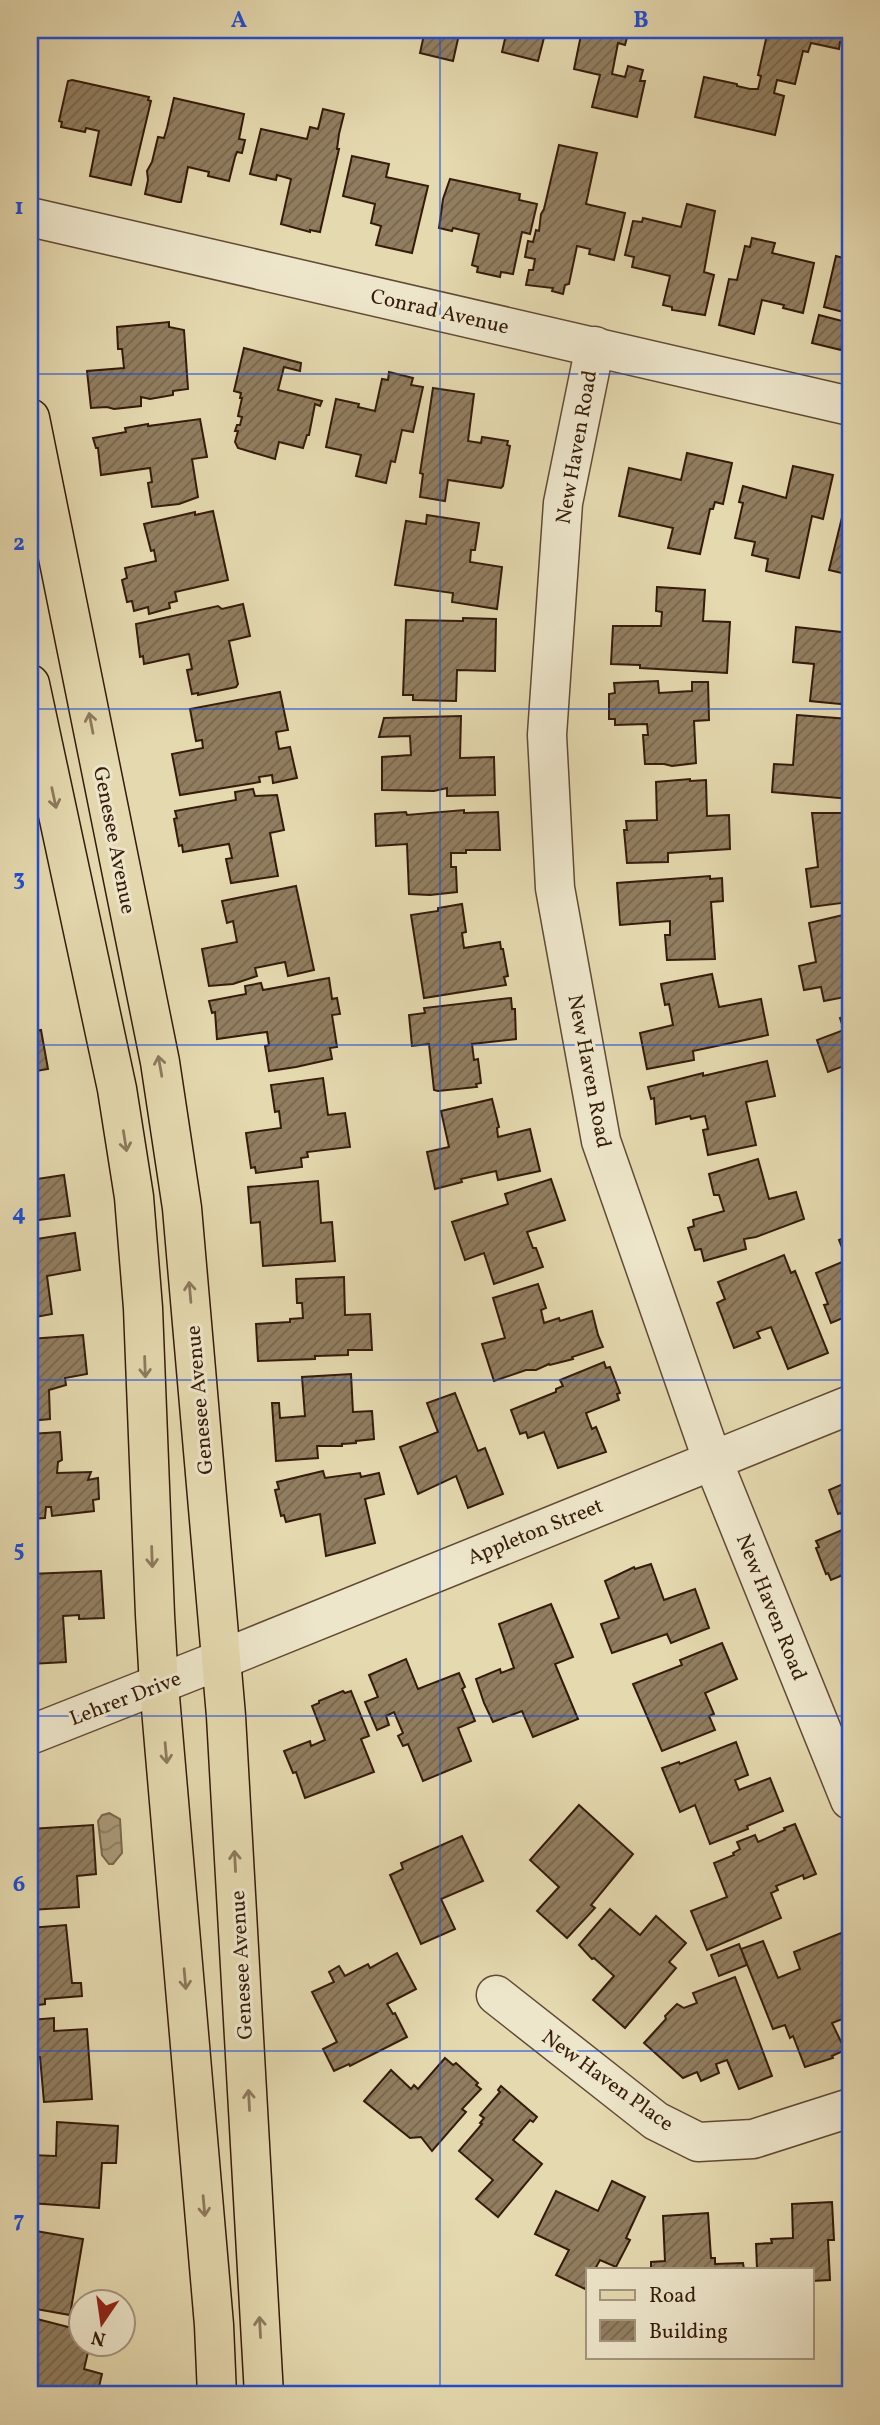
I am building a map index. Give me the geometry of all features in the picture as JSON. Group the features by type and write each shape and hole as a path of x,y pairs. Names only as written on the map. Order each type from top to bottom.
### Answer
{"main road":[{"name":"Genesee Avenue","path":"30,418 160,1062 180,1195 226,1716 264,2395"},
{"path":"30,684 117,1089 134,1198 144,1308 159,1685 214,2325 217,2395"}],"street":[{"name":"Conrad Avenue","path":"30,217 850,406"},
{"name":"New Haven Road","path":"595,346 563,503 547,736 555,888 601,1141 712,1459 850,1800"},
{"name":"Appleton Street","path":"220,1660 850,1405"},
{"name":"Lehrer Drive","path":"30,1735 220,1660"},
{"name":"New Haven Place","path":"496,1995 656,2121 698,2142 753,2139 850,2108"}],"water":[{"path":"109,1813 120,1819 122,1853 113,1864 109,1864 102,1855 98,1821 102,1815"}],"building":[{"path":"425,30 460,30 453,61 420,53"},
{"path":"507,30 546,30 538,61 502,52"},
{"path":"582,30 629,30 625,45 618,43 612,74 625,77 628,66 643,70 640,81 645,81 637,117 592,107 600,75 574,69"},
{"path":"768,30 850,30 850,43 840,42 839,49 811,43 808,52 803,51 795,84 777,80 774,93 784,96 775,135 695,117 704,77 758,89 761,76 758,75"},
{"path":"68,81 149,97 148,100 151,101 131,185 90,176 99,131 86,128 85,132 61,127 62,122 59,121"},
{"path":"174,98 244,114 239,139 245,140 242,153 237,152 235,157 229,181 188,167 181,202 145,194 147,171 158,137 164,138"},
{"path":"323,109 344,114 320,232 310,232 281,224 291,179 277,175 276,180 250,174 261,129 307,139 310,127 318,129"},
{"path":"559,145 597,153 586,204 625,213 614,260 589,254 590,249 577,246 569,284 565,285 563,294 552,291 553,288 526,285 535,259 525,257 528,241 533,242 536,230 539,231"},
{"path":"352,156 389,164 386,177 428,186 412,253 376,245 381,226 371,223 375,204 343,196"},
{"path":"450,179 520,194 519,200 537,204 530,234 522,232 513,274 501,272 500,277 477,272 478,267 472,265 479,234 439,228 443,199"},
{"path":"687,204 715,211 704,272 714,275 705,315 672,310 672,307 663,305 670,276 632,267 634,257 625,255 633,221 642,222 643,218 681,227"},
{"path":"752,238 775,243 772,253 814,263 803,313 762,300 754,334 719,325 729,279 737,280 745,246 750,247"},
{"path":"836,256 850,260 850,308 848,307 847,313 824,307"},
{"path":"819,315 850,323 850,349 842,347 841,350 812,343"},
{"path":"169,322 169,327 184,330 188,389 150,399 141,397 141,406 91,408 87,371 124,368 122,349 118,349 117,327"},
{"path":"244,348 301,363 300,371 284,367 278,390 322,401 320,406 315,404 309,435 303,448 279,442 275,459 238,448 235,442 238,431 235,431 242,417 238,416 242,398 241,393 234,391"},
{"path":"389,372 413,378 411,385 423,387 413,432 402,430 395,462 391,461 386,483 356,476 361,455 326,447 336,399 375,411 382,379 388,380"},
{"path":"433,388 474,394 468,441 481,443 482,437 508,441 507,445 510,446 501,488 448,480 445,501 420,497 423,474 420,473"},
{"path":"200,419 207,457 192,459 198,497 179,504 152,507 148,483 152,482 150,468 101,475 98,448 93,438 126,432 125,428"},
{"path":"687,453 732,463 723,504 715,502 713,509 710,509 700,554 668,548 673,528 619,516 629,468 681,480"},
{"path":"793,466 833,475 823,519 812,516 799,578 766,571 768,559 752,555 755,542 735,538 743,503 739,502 743,486 786,498"},
{"path":"850,485 850,575 829,570"},
{"path":"213,511 228,580 175,592 177,601 169,603 170,608 149,614 148,607 134,611 132,601 127,602 122,580 127,578 125,568 156,561 144,524 195,512 195,515"},
{"path":"427,515 479,523 475,550 471,550 470,562 502,567 497,609 452,602 453,593 395,585 406,521 426,524"},
{"path":"657,587 705,590 703,621 730,622 727,673 611,664 613,626 661,626 662,612 656,611"},
{"path":"243,604 250,636 229,641 238,684 236,687 192,694 187,670 192,669 189,654 144,664 143,656 140,657 136,624 218,606 222,609"},
{"path":"463,618 496,619 495,671 457,670 456,701 413,700 413,695 403,695 406,620 463,621"},
{"path":"796,627 850,633 850,705 810,701 814,664 793,662"},
{"path":"658,681 659,693 692,691 692,682 708,682 709,720 694,721 696,763 672,766 645,764 643,735 648,735 647,724 615,725 615,719 609,719 609,694 615,693 614,683"},
{"path":"280,692 288,730 276,732 279,749 290,747 297,778 273,783 272,775 259,777 260,782 180,795 172,754 203,748 202,740 196,741 190,709"},
{"path":"797,715 849,719 845,760 850,761 850,799 772,792 774,764 793,765"},
{"path":"461,716 460,758 494,757 495,795 447,796 447,788 434,791 382,790 382,757 411,755 410,736 379,737 384,718"},
{"path":"706,780 707,816 729,815 730,849 668,853 668,862 627,863 624,830 627,830 626,821 657,820 656,782"},
{"path":"253,789 255,796 277,795 284,830 270,833 278,876 231,883 226,859 232,858 229,844 183,852 182,845 179,846 175,811 236,800 235,792"},
{"path":"464,810 464,813 498,812 500,850 451,853 451,867 456,867 457,892 409,894 407,844 376,846 375,814 406,812 407,815"},
{"path":"812,813 850,813 850,902 811,907 806,869 818,867"},
{"path":"710,876 710,879 722,878 723,901 711,902 715,959 667,960 665,935 670,935 670,921 620,925 617,883"},
{"path":"296,886 314,970 288,976 285,962 255,968 257,976 233,984 209,986 202,949 237,942 233,921 227,923 222,901"},
{"path":"462,904 466,932 462,933 464,948 500,942 508,976 504,977 506,985 424,998 411,915"},
{"path":"850,915 850,996 824,1001 821,987 804,990 799,966 816,962 809,923"},
{"path":"712,974 719,1007 761,999 768,1035 693,1051 694,1060 647,1069 640,1033 673,1025 661,984"},
{"path":"329,978 332,999 337,998 340,1014 332,1015 337,1047 330,1048 332,1059 269,1071 265,1046 269,1045 267,1032 217,1039 215,1012 212,1013 209,1001 246,994 245,986 261,983 263,990"},
{"path":"511,998 512,1009 515,1009 516,1039 472,1044 474,1060 478,1059 481,1083 476,1084 477,1087 434,1090 429,1044 412,1046 409,1015 425,1013 424,1008"},
{"path":"850,1014 850,1076 846,1065 828,1072 817,1040 844,1030 840,1018"},
{"path":"41,1030 48,1069 30,1072 30,1032"},
{"path":"767,1061 775,1096 746,1102 756,1145 708,1155 703,1130 708,1129 705,1116 691,1119 690,1116 656,1124 654,1098 651,1099 648,1087"},
{"path":"323,1078 328,1115 345,1113 350,1147 307,1152 308,1157 301,1158 302,1167 256,1173 255,1167 251,1168 246,1133 281,1128 279,1111 275,1112 271,1085"},
{"path":"492,1099 499,1127 498,1137 530,1129 540,1171 498,1180 496,1171 461,1179 462,1182 435,1189 427,1152 449,1147 441,1111"},
{"path":"758,1159 769,1199 796,1192 804,1219 744,1239 746,1249 704,1261 701,1249 695,1250 688,1228 694,1226 693,1220 724,1211 719,1195 714,1195 709,1174"},
{"path":"64,1175 70,1216 30,1221 30,1180"},
{"path":"551,1179 565,1220 527,1232 543,1267 494,1284 484,1253 465,1260 452,1222 508,1204 505,1194"},
{"path":"318,1181 321,1223 332,1222 335,1261 263,1266 260,1222 251,1223 248,1187"},
{"path":"75,1233 80,1270 47,1276 52,1314 30,1318 30,1240"},
{"path":"850,1235 850,1315 831,1323 824,1305 828,1304 816,1273 847,1260 839,1240"},
{"path":"784,1255 791,1273 795,1271 828,1353 788,1369 771,1327 757,1332 760,1338 734,1348 717,1303 725,1299 718,1282"},
{"path":"344,1277 345,1315 370,1314 372,1350 348,1350 348,1355 315,1356 315,1359 258,1361 256,1324 290,1322 290,1319 303,1318 302,1303 297,1303 296,1279"},
{"path":"538,1284 546,1308 541,1310 544,1323 592,1311 603,1347 572,1357 573,1359 494,1381 482,1344 505,1338 493,1298"},
{"path":"83,1335 87,1374 65,1378 66,1385 49,1390 50,1419 30,1421 30,1339"},
{"path":"604,1362 606,1368 610,1367 620,1393 617,1394 619,1400 586,1413 592,1429 596,1427 606,1452 558,1468 544,1432 528,1438 526,1432 520,1434 511,1410 556,1392 556,1389 563,1386 560,1380"},
{"path":"351,1374 353,1412 372,1411 374,1439 342,1446 317,1446 318,1458 276,1461 272,1403 279,1403 280,1418 305,1416 302,1377"},
{"path":"455,1393 478,1451 485,1448 503,1494 468,1508 456,1476 418,1494 400,1447 438,1432 427,1403"},
{"path":"60,1432 62,1460 58,1462 57,1473 91,1472 88,1480 98,1478 99,1499 93,1500 94,1511 52,1516 51,1507 46,1507 45,1518 30,1519 30,1434"},
{"path":"323,1471 325,1478 360,1473 361,1477 379,1473 384,1494 365,1499 375,1543 326,1556 320,1514 286,1522 284,1515 281,1516 275,1490 279,1489 277,1482"},
{"path":"850,1481 850,1572 831,1580 816,1548 819,1547 816,1541 847,1528 841,1513 838,1514 829,1490"},
{"path":"651,1564 664,1600 695,1589 709,1628 671,1643 667,1634 612,1653 601,1624 619,1618 605,1581 634,1567 635,1569"},
{"path":"101,1571 104,1618 79,1619 79,1615 63,1616 66,1662 30,1664 30,1574"},
{"path":"551,1604 573,1657 555,1664 578,1719 533,1737 522,1711 493,1722 476,1679 500,1669 501,1673 514,1668 499,1624"},
{"path":"722,1643 737,1679 705,1693 714,1714 709,1716 715,1730 662,1751 633,1684 682,1665 680,1660"},
{"path":"406,1659 418,1689 459,1673 465,1687 462,1689 475,1721 458,1728 471,1761 423,1781 408,1744 403,1746 398,1736 403,1733 394,1712 386,1716 389,1725 377,1730 365,1702 378,1697 369,1675"},
{"path":"343,1691 351,1691 369,1736 361,1739 374,1772 305,1798 296,1772 293,1773 284,1751 310,1741 311,1746 325,1740 312,1706"},
{"path":"736,1742 748,1775 735,1780 739,1790 770,1778 783,1811 710,1844 695,1805 680,1812 662,1768 679,1762 680,1764"},
{"path":"579,1805 633,1854 591,1905 595,1908 567,1938 537,1911 559,1887 530,1860"},
{"path":"795,1824 816,1874 804,1879 803,1875 776,1886 778,1890 771,1893 781,1918 707,1950 691,1911 727,1897 714,1863 734,1855 733,1853 740,1849 737,1842 755,1835 758,1842"},
{"path":"93,1825 96,1874 77,1876 79,1907 30,1910 30,1829"},
{"path":"462,1836 483,1881 441,1899 455,1929 421,1944 390,1875 403,1869 401,1863"},
{"path":"610,1909 640,1935 656,1916 686,1943 669,1962 676,1968 625,2028 593,2000 614,1976 579,1945"},
{"path":"66,1925 72,1983 81,1983 82,1996 45,1999 45,2004 30,2006 30,1965 33,1964 30,1928"},
{"path":"841,1933 850,1957 850,2016 832,2023 845,2050 832,2056 833,2058 805,2067 793,2036 790,2038 785,2025 773,2029 741,1949 763,1941 778,1978 800,1969 794,1952"},
{"path":"739,1944 747,1965 719,1976 711,1955"},
{"path":"397,1953 416,1989 387,2004 393,2014 395,2013 407,2037 350,2066 349,2064 334,2071 323,2049 337,2042 312,1992 334,1982 329,1972 339,1966 345,1976 368,1964 370,1968"},
{"path":"735,1977 772,2076 739,2089 727,2060 716,2064 719,2073 701,2081 697,2072 683,2078 644,2043 677,2004 684,2008 697,2003 693,1993"},
{"path":"54,2018 54,2031 87,2029 92,2099 44,2102 40,2057 30,2058 30,2020"},
{"path":"445,2058 453,2065 456,2063 481,2089 462,2109 466,2112 432,2151 421,2137 410,2138 364,2101 391,2070 411,2089 414,2085 418,2089"},
{"path":"501,2086 537,2117 533,2122 530,2120 513,2140 542,2164 498,2217 476,2199 493,2180 459,2151 482,2124 480,2123 484,2118 480,2115 500,2092 498,2090"},
{"path":"57,2122 118,2126 116,2163 102,2163 99,2208 30,2203 30,2155 56,2156"},
{"path":"612,2181 645,2197 626,2238 630,2240 616,2267 600,2260 596,2268 586,2268 585,2289 556,2275 569,2250 535,2234 556,2191 598,2211"},
{"path":"832,2202 834,2240 828,2240 830,2280 814,2281 814,2268 757,2268 756,2244 772,2243 771,2239 793,2238 792,2204"},
{"path":"708,2213 711,2258 715,2258 715,2264 743,2263 744,2268 651,2268 651,2262 665,2261 663,2216"},
{"path":"30,2230 83,2239 75,2288 66,2288 66,2314 30,2308"},
{"path":"37,2319 66,2326 66,2358 87,2358 84,2369 102,2374 97,2395 30,2395 30,2347"}]}
